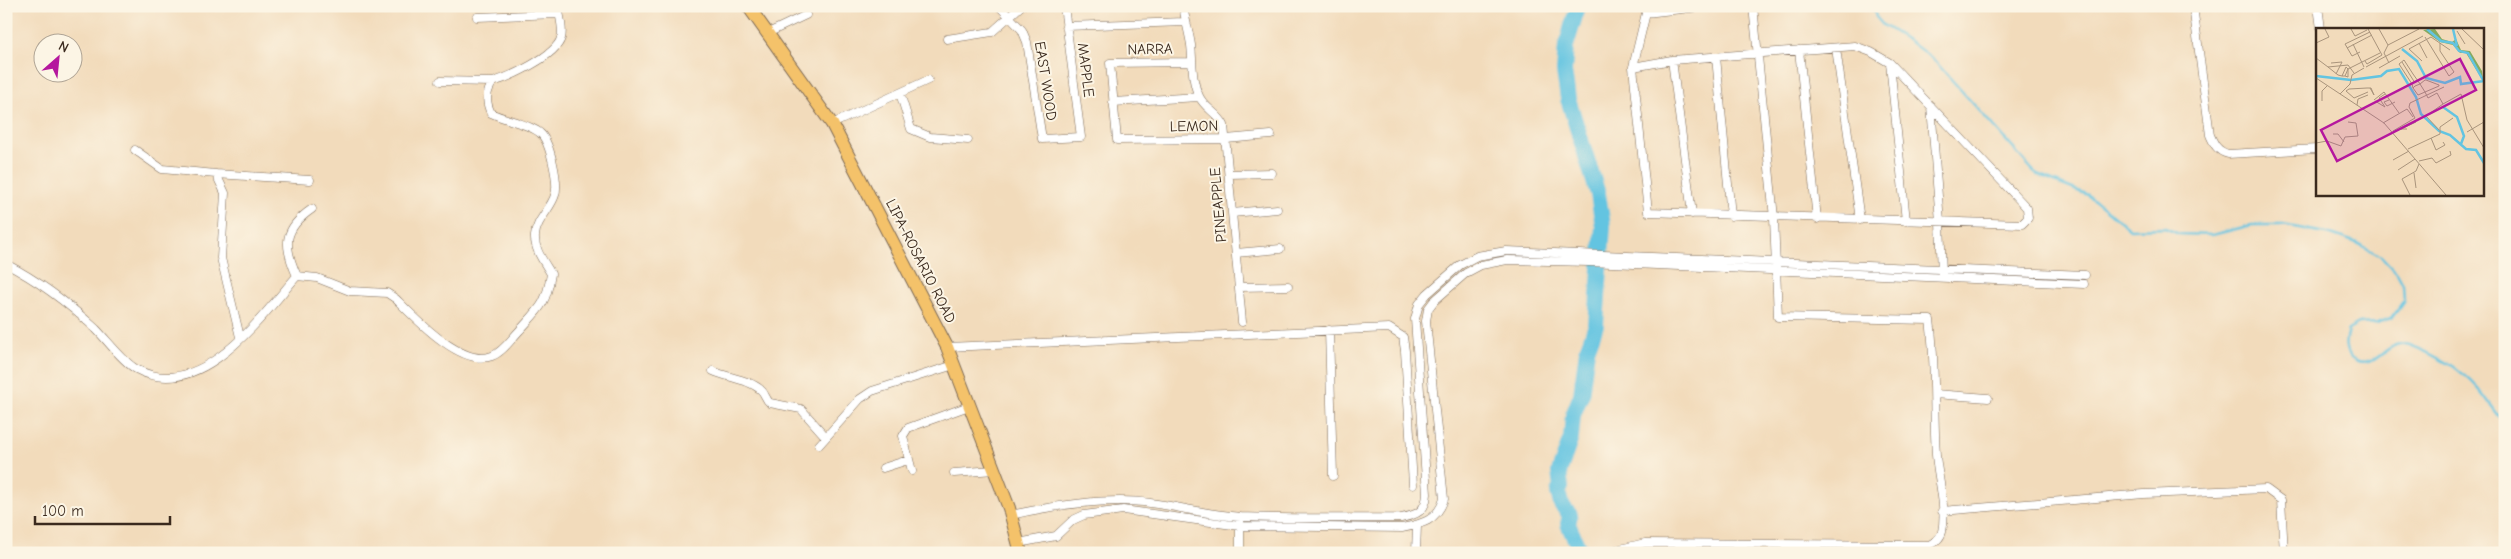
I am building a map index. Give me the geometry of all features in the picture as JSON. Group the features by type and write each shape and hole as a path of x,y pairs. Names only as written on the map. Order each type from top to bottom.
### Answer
{"main road":[{"name":"LIPA-ROSARIO ROAD","path":"750,7 832,124 946,347 1011,515 1020,548"}],"street":[{"name":"EAST WOOD","path":"999,6 1022,30 1027,42 1042,140 1081,137"},
{"path":"947,39 992,32 1021,6"},
{"name":"MAPPLE","path":"1064,6 1081,137"},
{"path":"1113,102 1199,96 1191,62 1191,45 1183,6"},
{"path":"1633,67 1672,60 1855,46 1871,52 1890,63 1931,106 2026,208 2028,218 2022,224 1774,218 1648,212 1633,67 1645,9 1704,6"},
{"path":"1614,553 1616,550 1645,543 1929,545 1938,540 1942,532 1942,511 1936,454 1933,346 1930,320 1778,317 1778,262 1753,6"},
{"path":"2193,6 2210,135 2215,146 2228,154 2316,149"},
{"path":"2318,6 2321,28"},
{"path":"440,81 493,82 517,74 558,44 562,34 558,10 477,17"},
{"path":"768,33 806,15"},
{"path":"1066,26 1185,22"},
{"path":"1836,48 1860,220"},
{"path":"1799,50 1817,219"},
{"path":"1716,57 1731,216"},
{"path":"1672,60 1692,214"},
{"name":"NARRA","path":"1113,102 1110,64 1191,62"},
{"path":"1890,63 1906,221"},
{"path":"832,124 928,80"},
{"path":"297,276 317,278 350,291 387,293 396,298 442,342 473,356 490,357 504,348 542,307 548,293 551,274 540,254 535,237 537,228 555,196 556,187 550,154 545,139 540,132 505,121 491,113 487,105 487,98 488,90 493,82"},
{"path":"900,93 911,130 930,137 968,140"},
{"name":"PINEAPPLE","path":"1199,96 1209,108 1220,116 1224,125 1242,322"},
{"name":"LEMON","path":"1113,102 1117,140 1226,139 1271,135"},
{"path":"1931,106 1940,222 1942,278"},
{"path":"135,150 162,169 310,180"},
{"path":"1229,174 1272,173"},
{"path":"216,174 225,193 221,258 240,337"},
{"path":"297,276 289,258 288,241 290,229 296,220 312,209"},
{"path":"1232,213 1277,209"},
{"path":"1236,253 1280,249"},
{"path":"1011,515 1041,508 1123,501 1241,517 1401,518 1417,515 1426,505 1427,494 1415,319 1419,304 1427,294 1460,265 1477,256 1506,251 1589,253 2085,275"},
{"path":"1020,548 1056,536 1073,520 1084,516 1123,510 1240,526 1402,528 1417,525 1434,518 1444,499 1426,321 1428,309 1466,273 1481,265 1507,260 1589,262 1778,272 2084,284"},
{"path":"6,264 67,303 135,369 162,378 191,373 215,361 297,276"},
{"path":"1239,287 1288,286"},
{"path":"946,347 1381,328 1396,331 1403,337 1413,485"},
{"path":"1329,330 1333,476"},
{"path":"819,445 860,399 872,391 954,365"},
{"path":"713,371 725,377 749,383 762,390 770,402 801,409 826,437"},
{"path":"1935,394 1988,398"},
{"path":"912,471 903,436 908,428 969,406"},
{"path":"883,468 908,460"},
{"path":"954,473 994,470"},
{"path":"1942,511 2144,494 2266,489 2281,500 2284,553"},
{"path":"1069,506 1073,520"},
{"path":"1240,553 1241,517"},
{"path":"1416,553 1417,525"}],"waterway":[{"path":"1578,6 1566,46 1564,71 1568,99 1598,194 1603,226 1596,325 1587,350 1581,395 1573,415 1571,438 1559,472 1561,487 1558,492 1561,504 1570,515 1568,524 1581,553"},
{"path":"1873,6 1876,17 1883,25 1933,59 2037,175 2088,195 2130,229 2165,228 2179,234 2212,235 2252,225 2283,225 2331,234 2357,243 2381,256 2397,273 2403,284 2404,301 2392,318 2377,323 2359,324 2348,330 2346,343 2347,351 2351,358 2361,363 2372,361 2391,347 2399,344 2409,345 2422,350 2451,365 2470,380 2505,423"}]}
